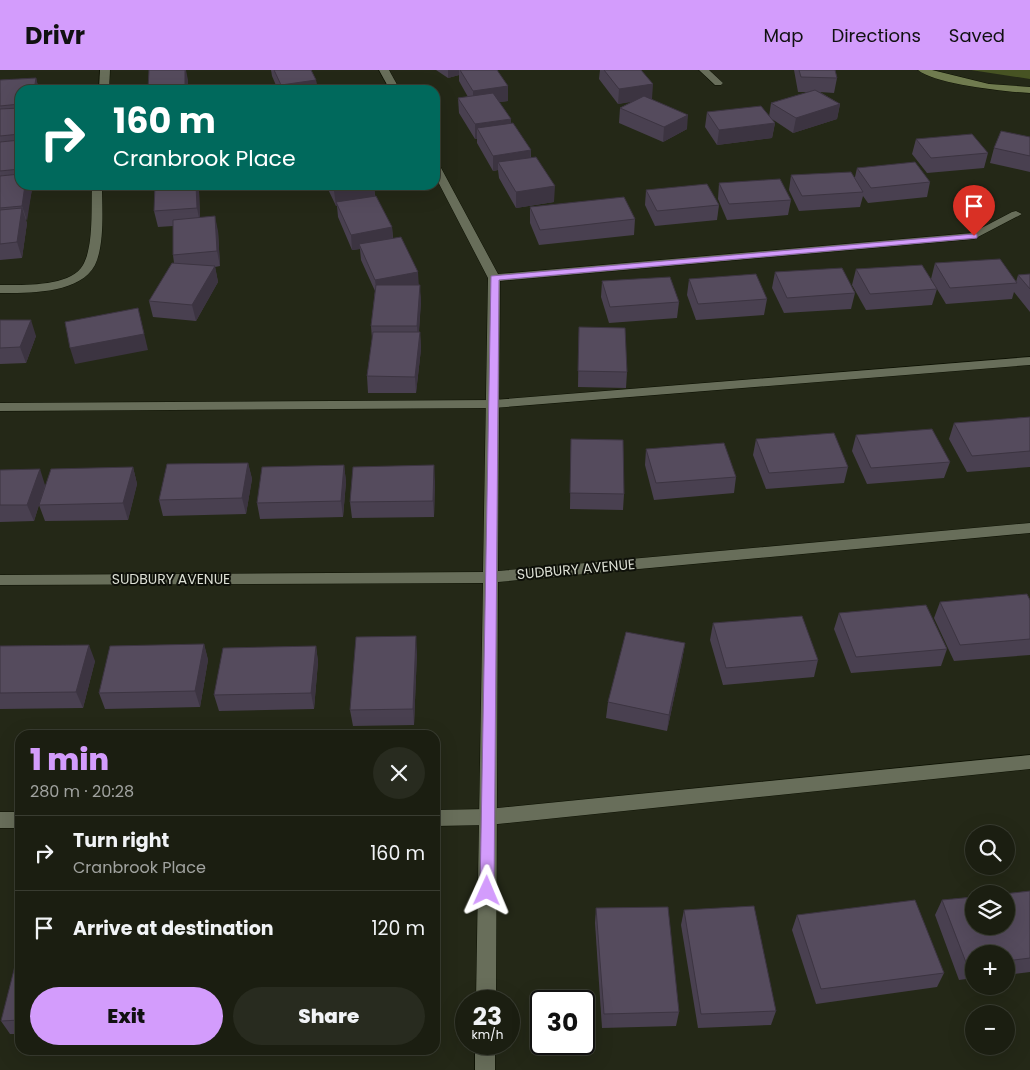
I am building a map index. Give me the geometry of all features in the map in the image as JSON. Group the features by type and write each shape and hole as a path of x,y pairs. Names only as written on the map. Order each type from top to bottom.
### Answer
{"main road":[{"path":"922,70 958,82 1008,90 1030,90"}],"street":[{"path":"104,85 105,70"},
{"path":"384,70 392,85"},
{"path":"704,70 718,83"},
{"path":"440,175 494,278 486,990"},
{"path":"0,289 25,289 56,285 77,278 89,267 92,254 97,190"},
{"path":"494,278 974,236 1016,214"},
{"path":"0,407 493,404 1030,361"},
{"name":"SUDBURY AVENUE","path":"0,580 491,577 1030,528"},
{"path":"440,818 488,818 1030,762"},
{"path":"0,820 15,820"},
{"path":"485,1055 485,1070"}],"green space":[{"path":"971,70 1030,70 1030,79"}],"building":[{"path":"149,70 185,70 185,85 148,85"},
{"path":"274,70 311,70 316,80 281,85"},
{"path":"460,70 497,70 508,86 473,91"},
{"path":"604,70 641,70 653,84 619,89"},
{"path":"799,70 835,70 837,78 801,77"},
{"path":"36,78 35,85 15,85 15,104 0,106 0,80"},
{"path":"815,90 840,104 796,118 771,103"},
{"path":"493,93 511,119 475,124 458,98"},
{"path":"644,96 688,115 664,127 620,108"},
{"path":"761,106 775,123 719,130 707,112"},
{"path":"15,108 15,134 0,136 0,109"},
{"path":"513,123 531,150 493,156 477,128"},
{"path":"1001,131 1030,137 1030,156 994,148"},
{"path":"972,134 988,153 931,158 916,139"},
{"path":"15,140 15,170 0,171 0,142"},
{"path":"536,157 555,186 516,192 498,162"},
{"path":"915,162 930,182 871,188 857,168"},
{"path":"851,172 863,192 802,196 791,175"},
{"path":"15,174 15,190 24,190 22,206 0,208 0,176"},
{"path":"780,179 791,200 729,204 719,183"},
{"path":"707,184 719,205 657,211 646,190"},
{"path":"155,190 196,190 197,208 154,211"},
{"path":"376,196 392,227 351,235 336,202"},
{"path":"624,197 635,219 540,230 530,207"},
{"path":"22,208 17,242 0,244 0,210"},
{"path":"215,216 217,251 173,255 173,220"},
{"path":"401,237 418,272 375,280 359,244"},
{"path":"1000,259 1017,283 950,288 935,263"},
{"path":"172,263 215,266 192,305 149,301"},
{"path":"922,265 937,289 870,294 856,269"},
{"path":"842,268 855,293 787,298 775,272"},
{"path":"756,274 767,299 698,304 689,279"},
{"path":"1030,274 1030,289 1018,275"},
{"path":"670,277 679,302 610,307 602,281"},
{"path":"376,285 420,285 417,326 371,326"},
{"path":"138,308 144,334 70,348 65,322"},
{"path":"0,320 31,320 20,347 0,348"},
{"path":"579,327 625,328 627,372 578,371"},
{"path":"373,332 420,332 415,377 367,376"},
{"path":"1030,417 1030,451 972,456 954,423"},
{"path":"932,429 950,462 871,468 856,435"},
{"path":"834,433 848,467 769,473 756,439"},
{"path":"571,439 623,440 624,494 570,493"},
{"path":"724,443 736,477 656,483 646,449"},
{"path":"248,463 242,498 159,500 167,464"},
{"path":"344,465 341,501 257,503 262,467"},
{"path":"434,465 433,501 350,502 353,467"},
{"path":"133,467 123,503 39,505 51,469"},
{"path":"40,469 27,505 0,505 0,470"},
{"path":"1027,594 1030,600 1030,639 960,645 940,602"},
{"path":"926,605 947,649 856,657 839,613"},
{"path":"802,616 818,660 726,668 713,623"},
{"path":"626,632 685,643 669,715 608,702"},
{"path":"416,636 413,709 350,710 356,637"},
{"path":"204,644 195,691 99,693 110,646"},
{"path":"89,645 76,692 0,693 0,646"},
{"path":"316,646 311,693 214,695 223,648"},
{"path":"1030,891 1030,958 1015,960 1015,945 965,945 965,960 942,900 965,898 965,935 1015,935 1015,893"},
{"path":"915,900 944,973 821,989 797,915"},
{"path":"754,906 776,1011 701,1014 684,910"},
{"path":"668,907 679,1012 604,1014 596,908"},
{"path":"15,966 15,1020 1,1021"}],"route":[{"path":"487,891 494,278 974,236"}]}
